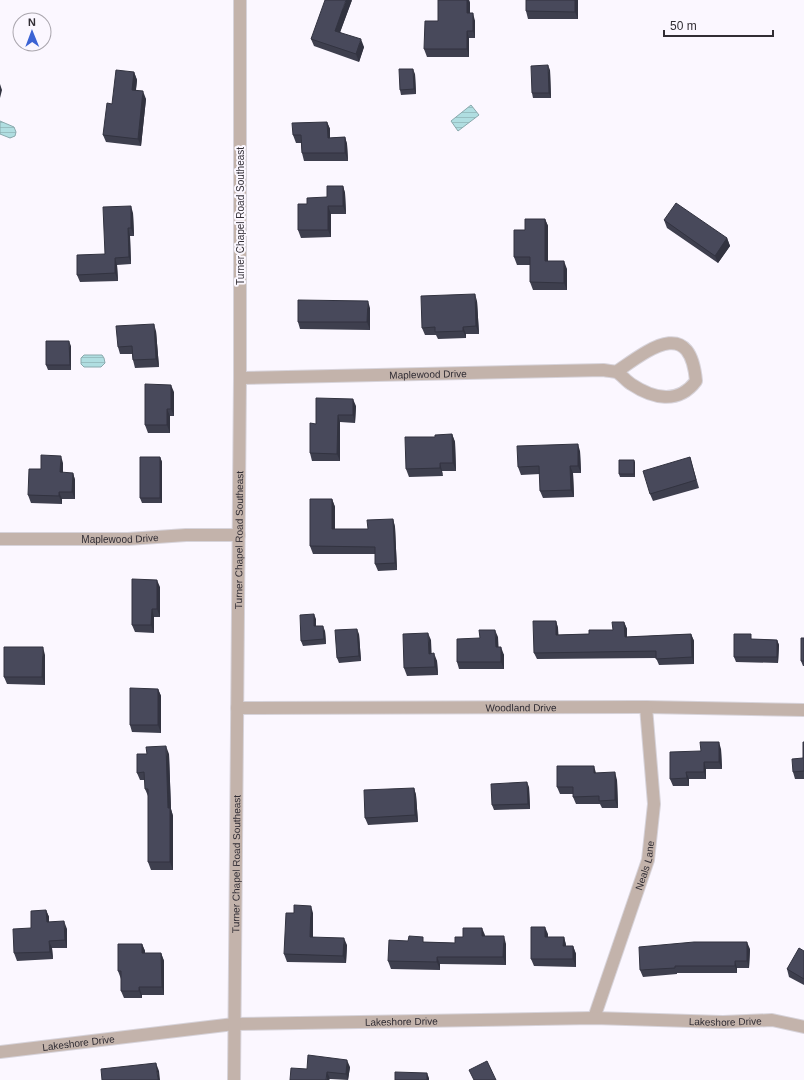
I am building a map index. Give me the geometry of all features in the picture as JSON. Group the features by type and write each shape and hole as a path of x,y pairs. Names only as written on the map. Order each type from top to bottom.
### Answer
{"street":[{"name":"Turner Chapel Road Southeast","path":"234,1080 240,378 240,0"},
{"name":"Maplewood Drive","path":"240,378 604,370 616,372 648,394 658,397 680,394 690,389 696,381 694,367 689,355 683,347 674,342 660,344 645,352 616,372"},
{"name":"Maplewood Drive","path":"0,539 128,539 186,534 239,535"},
{"name":"Woodland Drive","path":"237,708 646,707 804,710"},
{"name":"Neals Lane","path":"594,1018 648,860 654,804 646,707"},
{"name":"Lakeshore Drive","path":"0,1052 234,1024 594,1018 723,1022 772,1020 804,1027"}],"water":[{"path":"471,105 479,115 458,131 451,121"},
{"path":"0,121 14,127 16,132 15,136 10,138 0,134"},
{"path":"84,355 102,355 105,363 101,367 84,367 81,364 81,358"}],"building":[{"path":"325,0 346,0 335,31 361,39 356,54 311,39"},
{"path":"438,0 467,0 467,13 473,13 473,31 467,31 467,49 424,49 425,21 438,21"},
{"path":"526,0 575,0 575,12 526,11"},
{"path":"548,65 549,93 532,93 531,66"},
{"path":"399,69 413,69 414,89 400,90"},
{"path":"116,70 134,72 132,90 143,91 138,139 103,135 107,103 112,104"},
{"path":"327,122 328,138 345,137 345,153 302,153 301,135 293,135 292,123"},
{"path":"327,186 343,186 343,206 328,206 328,230 298,230 298,204 307,204 307,198 327,197"},
{"path":"676,203 727,238 715,256 664,220"},
{"path":"131,206 131,228 128,228 129,257 115,258 115,273 77,275 77,255 105,254 103,207"},
{"path":"525,219 545,219 545,261 564,261 564,283 530,282 530,257 514,257 514,230 525,230"},
{"path":"475,294 476,326 463,327 463,331 435,332 435,327 422,328 421,296"},
{"path":"298,300 368,301 367,322 298,322"},
{"path":"154,324 156,359 133,360 132,346 118,347 116,326"},
{"path":"46,341 69,341 70,365 46,365"},
{"path":"145,384 171,385 171,409 167,409 167,425 145,425"},
{"path":"316,398 353,399 353,415 338,415 337,454 310,453 310,423 316,424"},
{"path":"452,434 453,463 440,463 440,468 406,469 405,437 435,437 435,435"},
{"path":"578,444 578,466 570,466 571,490 540,491 539,466 518,467 517,446"},
{"path":"41,455 61,456 60,472 73,473 72,492 59,492 59,496 28,495 29,469 41,469"},
{"path":"140,457 160,457 160,498 140,498"},
{"path":"690,457 696,480 650,494 643,471"},
{"path":"619,460 634,460 634,474 619,474"},
{"path":"310,499 332,499 332,529 368,529 367,520 393,519 395,563 375,564 375,547 310,546"},
{"path":"132,579 157,580 157,609 152,609 151,625 132,625"},
{"path":"314,614 314,626 323,626 324,639 301,641 300,615"},
{"path":"533,621 556,621 556,635 589,634 589,630 613,630 612,622 624,622 625,637 691,634 692,657 656,659 656,651 534,653"},
{"path":"357,629 359,656 337,658 335,630"},
{"path":"479,630 495,630 496,647 501,647 501,662 457,662 457,639 480,638"},
{"path":"428,633 429,654 434,653 435,667 404,668 403,634"},
{"path":"734,634 751,634 751,639 777,640 777,657 734,657"},
{"path":"801,638 804,638 804,661 801,661"},
{"path":"4,647 43,647 42,677 4,677"},
{"path":"130,688 158,689 158,725 130,725"},
{"path":"700,742 719,742 719,762 704,762 704,772 686,772 687,778 670,779 670,752 701,751"},
{"path":"803,742 804,771 793,772 792,759 803,758"},
{"path":"166,746 168,808 170,808 170,862 148,862 148,789 145,789 144,772 137,773 137,754 147,754 146,747"},
{"path":"557,766 594,766 594,773 615,772 615,800 599,801 599,796 573,797 573,787 557,787"},
{"path":"527,782 528,804 492,805 491,784"},
{"path":"414,788 415,815 365,818 364,790"},
{"path":"294,905 311,906 310,937 344,938 343,956 284,954 286,913 294,913"},
{"path":"46,910 47,922 64,921 65,940 49,941 50,952 14,953 13,929 31,928 31,911"},
{"path":"531,927 545,927 545,937 564,937 563,946 573,946 573,959 531,959"},
{"path":"463,928 482,928 482,936 504,936 503,957 437,957 437,962 388,961 389,940 408,941 409,936 423,937 423,942 455,943 455,937 463,937"},
{"path":"694,942 747,942 747,961 735,961 735,966 675,966 675,968 640,970 639,947"},
{"path":"118,944 142,944 142,953 161,953 162,987 139,987 139,991 121,991 121,971 118,971"},
{"path":"799,948 804,951 804,979 787,969"},
{"path":"308,1055 347,1060 346,1074 327,1072 326,1080 290,1080 291,1068 307,1069"},
{"path":"487,1061 496,1080 474,1080 469,1070"},
{"path":"156,1063 158,1080 102,1080 101,1069"},
{"path":"395,1072 427,1073 427,1080 395,1080"}]}
